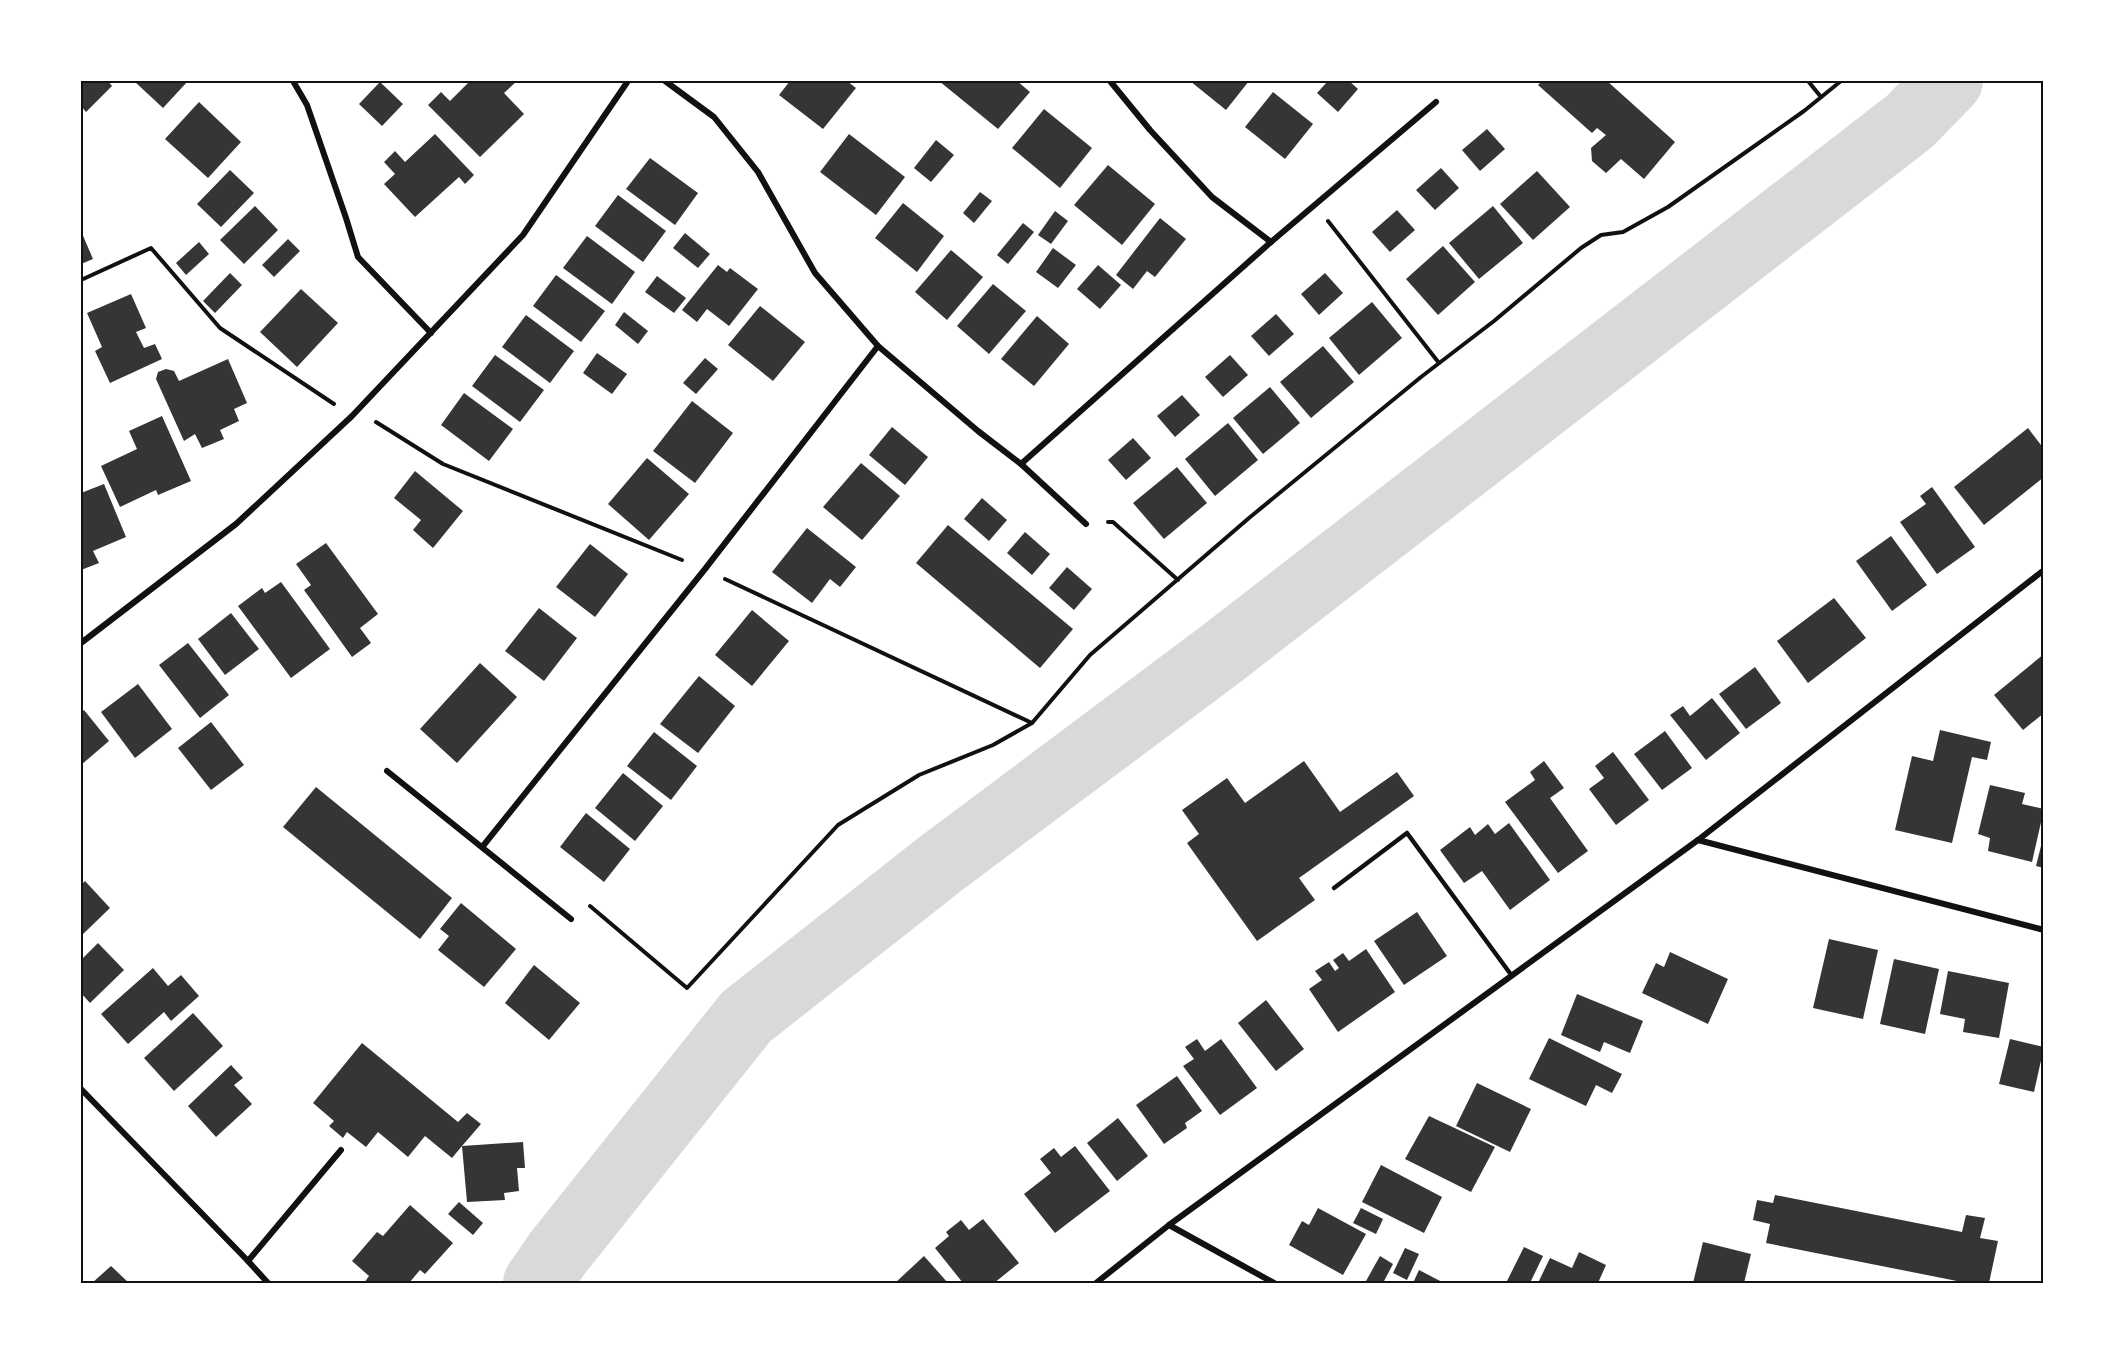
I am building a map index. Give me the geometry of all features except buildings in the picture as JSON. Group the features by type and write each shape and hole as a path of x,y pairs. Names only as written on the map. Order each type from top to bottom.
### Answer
{"street":[{"path":"293,81 307,105 357,257 430,333"},
{"path":"81,643 236,524 352,416 523,235 628,81"},
{"path":"665,81 714,117 751,163 815,273 878,346 978,431 1021,464 1086,524"},
{"path":"1110,81 1150,130 1212,197 1270,242"},
{"path":"1021,464 1270,242 1436,102"},
{"path":"483,846 705,569 878,346"},
{"path":"1096,1283 1169,1225 1698,840 2044,570"},
{"path":"387,771 571,919"},
{"path":"1698,840 2044,930"},
{"path":"81,1089 268,1283"},
{"path":"248,1261 341,1150"},
{"path":"1169,1225 1274,1283"}],"lane":[{"path":"1334,888 1407,834 1512,976"}],"path":[{"path":"1808,81 1821,97"},
{"path":"586,902 687,988 838,825 920,775 993,745 1032,723 1090,655 1258,510 1494,321 1581,248 1601,235 1623,232 1668,207 1725,168 1841,81"},
{"path":"1315,204 1439,363"},
{"path":"81,280 151,248 220,328 352,416"},
{"path":"1086,524 1113,522 1178,580"}],"waterway":[{"path":"537,1283 557,1254 746,1017 939,865 1221,654 1910,121 1949,81"}]}
